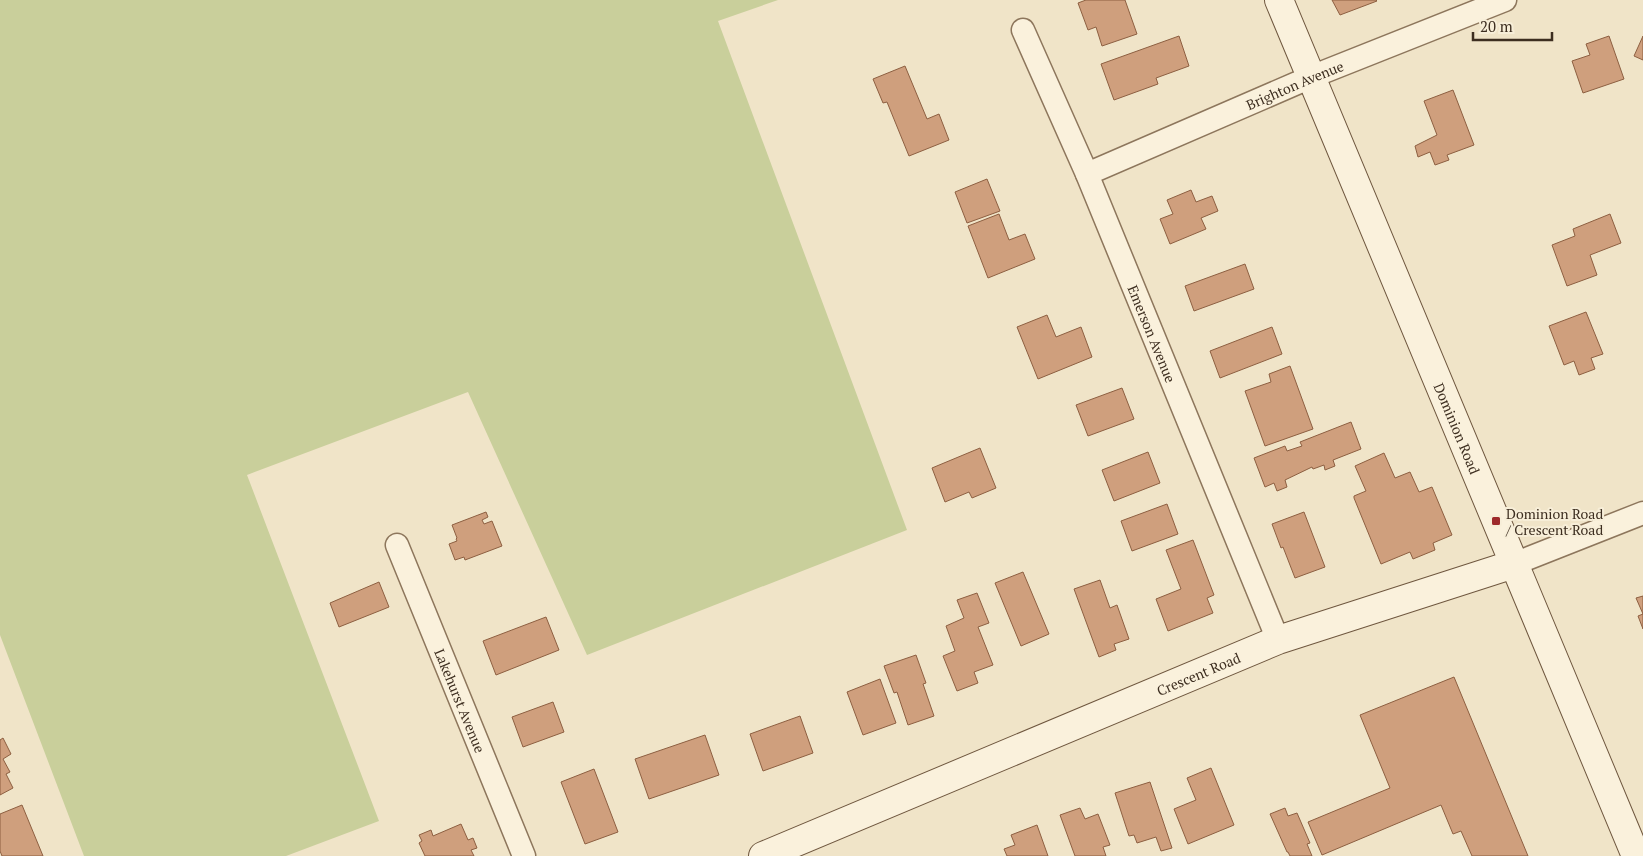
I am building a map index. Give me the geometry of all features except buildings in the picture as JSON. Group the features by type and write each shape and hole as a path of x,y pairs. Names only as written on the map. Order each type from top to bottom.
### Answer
{"main road":[{"name":"Dominion Road","path":"1279,0 1636,856"},
{"name":"Crescent Road","path":"763,856 1278,640 1514,564"}],"street":[{"name":"Brighton Avenue","path":"1087,174 1311,77 1505,0"},
{"name":"Emerson Avenue","path":"1023,30 1087,174 1278,640"},
{"name":"Crescent Road","path":"1514,564 1643,512"},
{"name":"Lakehurst Avenue","path":"397,545 524,856"}],"green space":[{"path":"0,0 778,0 718,21 907,530 587,655 468,392 247,475 379,821 286,856 84,856 0,635"}],"place":[{"name":"Dominion Road / Crescent Road","path":"1496,521"}]}
